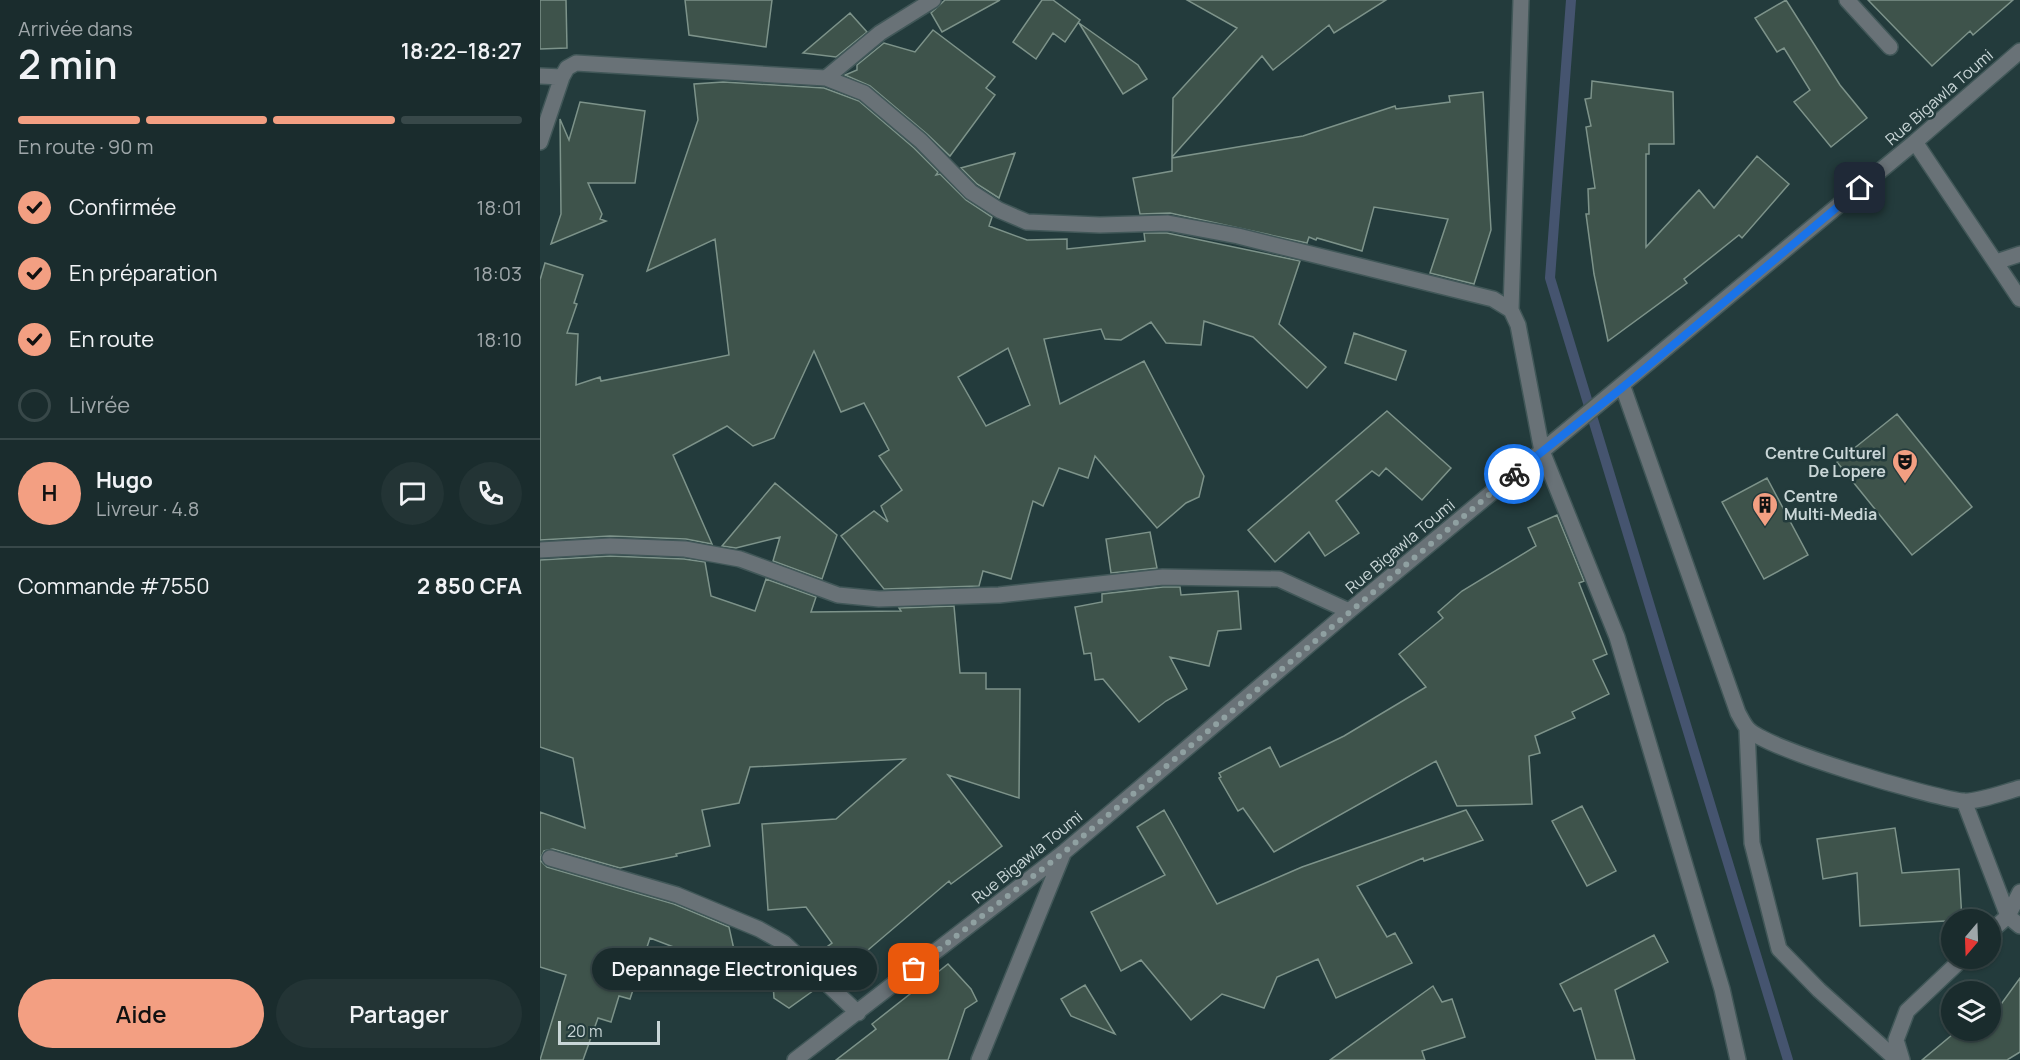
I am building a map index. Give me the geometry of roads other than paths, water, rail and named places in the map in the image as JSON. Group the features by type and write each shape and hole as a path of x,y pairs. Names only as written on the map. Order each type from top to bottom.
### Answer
{"street":[{"path":"826,78 880,33 933,0"},
{"path":"1521,0 1511,310 1518,325 1542,451 1617,637 1722,988 1738,1060"},
{"path":"1847,0 1890,47"},
{"name":"Rue Bigawla Toumi","path":"795,1060 1063,853 1349,611 1623,387 2020,51"},
{"path":"540,142 562,76 567,68 576,63 826,78 864,93 921,141 970,192 999,210 1027,222 1180,225 1249,239 1493,299 1511,310"},
{"path":"540,76 562,76"},
{"path":"1915,142 2020,299"},
{"path":"1996,262 2020,254"},
{"path":"1623,387 1738,713 1748,729 1805,756 1964,801 2020,788"},
{"path":"540,550 610,546 685,549 740,559 837,595 879,599 999,595 1163,577 1279,579 1349,611"},
{"path":"1748,729 1752,843 1779,949 1819,990 1897,1060"},
{"path":"1964,801 2008,916 2020,926"},
{"path":"979,1060 1063,853"},
{"path":"550,858 677,895 759,929 784,943 858,1013"},
{"path":"2001,922 2008,916 2020,892"},
{"path":"1902,1060 1896,1040 1907,1011 1951,969"}],"waterway":[{"path":"1571,0 1550,278 1788,1060"}],"place":[{"name":"Centre Culturel De Lopere","path":"1905,485"},
{"name":"Centre Multi-Media","path":"1765,528"},
{"name":"Depannage Electroniques","path":"914,969"}]}
